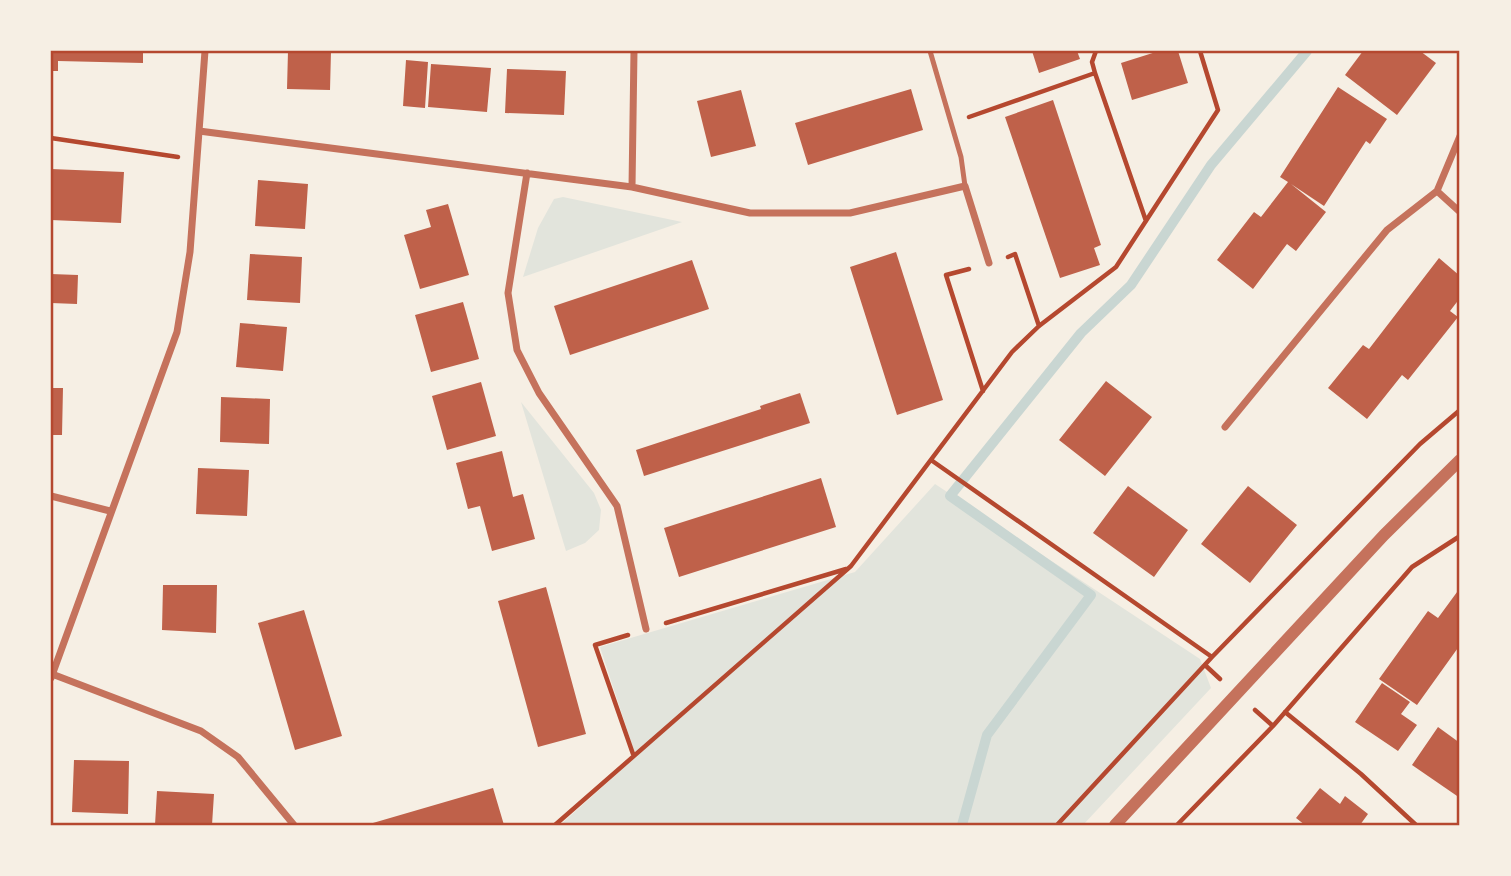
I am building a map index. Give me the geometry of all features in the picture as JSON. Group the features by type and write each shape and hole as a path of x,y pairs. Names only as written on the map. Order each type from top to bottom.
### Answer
{"street":[{"path":"205,51 190,251 177,332 52,676 201,731 238,757 294,825"},
{"path":"632,187 634,51"},
{"path":"199,131 632,187 750,213 850,213 965,186 989,263"},
{"path":"1225,427 1387,230 1437,191 1460,136"},
{"path":"527,173 508,293 517,350 539,393 617,506 646,629"},
{"path":"1437,191 1460,212"},
{"path":"1115,825 1384,535 1460,460"},
{"path":"51,496 110,511"}],"lane":[{"path":"930,51 951,123 965,186"}],"path":[{"path":"1096,51 1091,62 1146,221"},
{"path":"555,825 847,569 1012,352 1039,326 1116,267 1218,110 1200,51"},
{"path":"951,123 1095,73"},
{"path":"51,138 196,159"},
{"path":"983,392 946,275 1015,254 1039,326"},
{"path":"1057,825 1212,657 1420,444 1460,410"},
{"path":"931,460 1212,657"},
{"path":"1177,825 1286,712 1412,567 1460,536"},
{"path":"633,754 595,645 847,569"},
{"path":"1286,712 1361,774 1416,825"}],"shaded area":[{"path":"563,197 682,222 523,277 538,228 554,199"},
{"path":"521,402 594,493 601,510 599,530 585,543 566,551"},
{"path":"935,484 1200,659 1211,688 1083,825 560,825 636,757 600,647 855,572"}],"building":[{"path":"51,51 143,51 143,63 58,61 58,71 51,71"},
{"path":"288,51 331,51 330,90 287,89"},
{"path":"1032,51 1077,51 1080,59 1039,73"},
{"path":"1159,51 1178,51 1188,83 1132,100 1121,63"},
{"path":"1363,51 1420,51 1436,63 1397,115 1345,75"},
{"path":"406,60 428,62 425,108 403,106"},
{"path":"431,64 491,68 487,112 428,107"},
{"path":"507,69 566,71 564,115 505,113"},
{"path":"1338,87 1387,119 1370,144 1366,141 1324,206 1291,184 1326,212 1296,251 1287,244 1253,289 1217,260 1254,212 1261,217 1288,182 1280,177"},
{"path":"911,89 923,130 808,165 795,123"},
{"path":"741,90 756,146 711,157 697,101"},
{"path":"1053,100 1101,245 1094,248 1100,265 1060,278 1005,117"},
{"path":"51,169 124,172 121,223 51,220"},
{"path":"258,180 308,184 305,229 255,226"},
{"path":"448,204 469,275 420,289 404,235 431,227 426,210"},
{"path":"896,252 943,400 897,415 850,267"},
{"path":"250,254 302,257 300,303 247,300"},
{"path":"1439,258 1460,276 1460,298 1450,311 1458,317 1408,380 1402,375 1367,419 1328,388 1363,345 1369,349"},
{"path":"692,260 709,309 570,355 554,306"},
{"path":"51,274 78,275 77,304 51,303"},
{"path":"463,302 479,359 431,372 415,315"},
{"path":"240,323 287,327 283,371 236,367"},
{"path":"1106,381 1152,417 1105,476 1059,440"},
{"path":"481,382 496,436 447,450 432,396"},
{"path":"51,388 63,388 62,435 51,435"},
{"path":"800,393 810,423 644,476 636,450 761,409 760,406"},
{"path":"221,397 270,399 269,444 220,442"},
{"path":"502,451 513,497 523,494 535,539 492,551 480,506 468,509 456,463"},
{"path":"198,468 249,470 247,516 196,514"},
{"path":"821,478 836,527 679,577 664,528"},
{"path":"1128,486 1188,530 1154,577 1093,533"},
{"path":"1248,486 1297,525 1250,583 1201,544"},
{"path":"163,585 217,585 216,633 162,630"},
{"path":"546,587 586,734 538,747 498,601"},
{"path":"1460,588 1460,645 1417,705 1379,679 1428,611 1438,618"},
{"path":"304,610 342,736 295,750 258,623"},
{"path":"1382,683 1410,702 1401,714 1417,725 1398,751 1355,722"},
{"path":"1438,727 1460,743 1460,798 1412,765"},
{"path":"74,760 129,761 128,814 72,812"},
{"path":"493,788 504,825 366,825"},
{"path":"1320,788 1340,804 1345,796 1368,814 1360,825 1305,825 1296,818"},
{"path":"157,791 214,794 212,825 155,825"}],"waterway":[{"path":"962,825 987,735 1091,595 950,496 1081,333 1131,285 1211,165 1307,51"}]}
